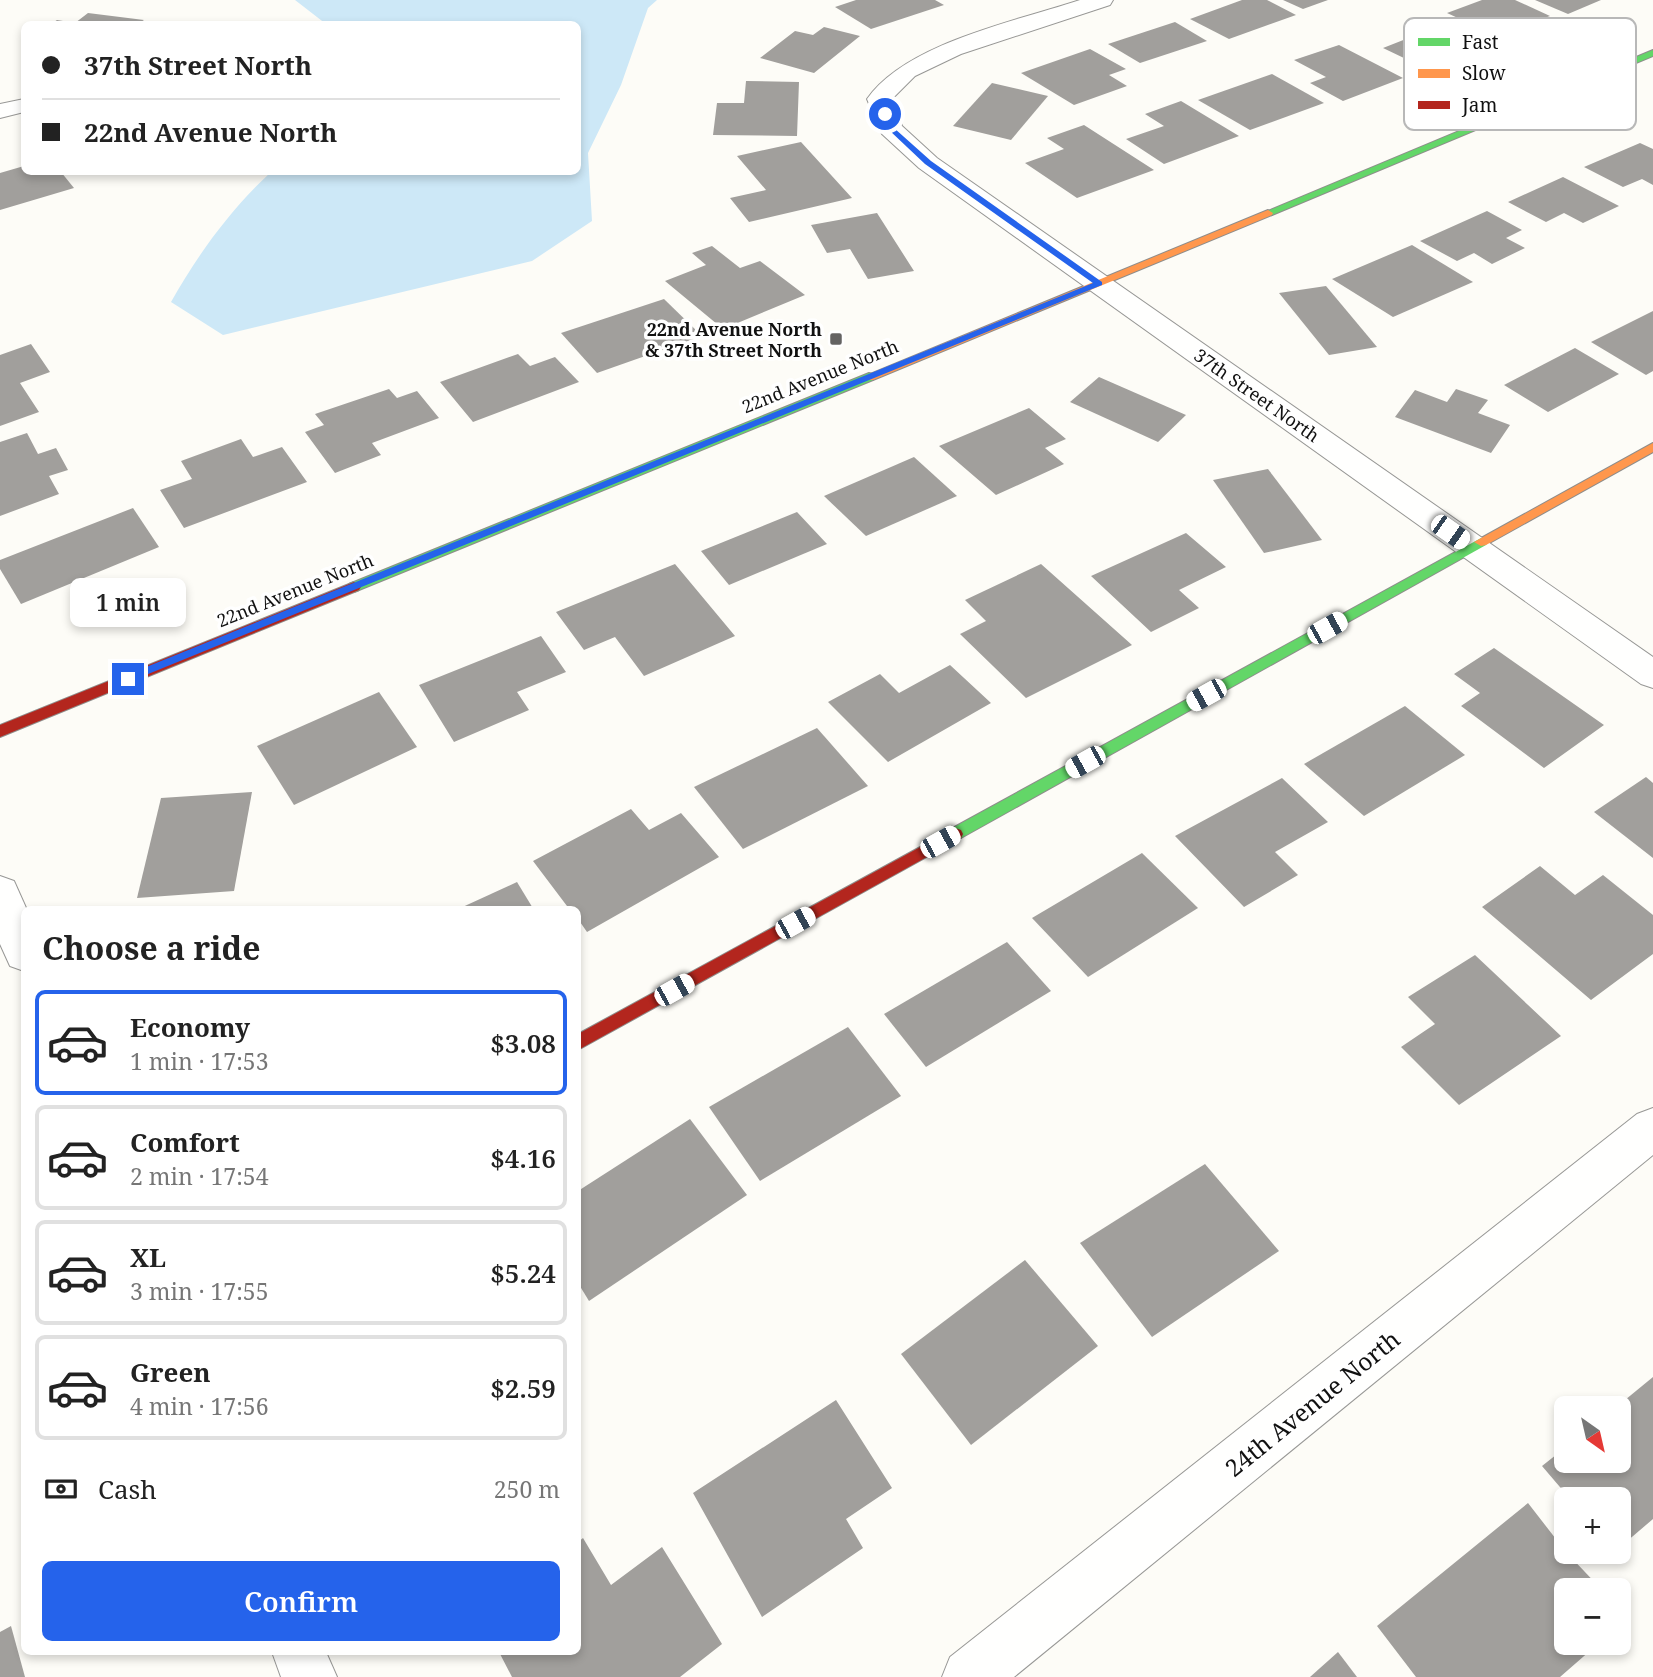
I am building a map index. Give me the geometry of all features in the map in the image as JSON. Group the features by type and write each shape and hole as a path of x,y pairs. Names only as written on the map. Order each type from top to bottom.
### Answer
{"main road":[{"name":"22nd Avenue North","path":"1636,60 1653,53"},
{"name":"22nd Avenue North","path":"0,731 1099,284 1468,130"},
{"path":"581,1041 1653,447"}],"street":[{"name":"37th Street North","path":"1102,0 953,49 907,71 879,99 891,129 928,163 1653,675"},
{"path":"0,892 21,946"},
{"name":"24th Avenue North","path":"970,1677 1653,1128"},
{"path":"300,1655 309,1677"}],"water":[{"path":"295,0 657,0 648,8 621,85 588,153 592,221 532,261 223,335 171,302 216,233 268,175 581,175 581,21 322,21"}],"building":[{"path":"856,0 935,0 944,5 871,29 835,7"},
{"path":"1242,0 1267,0 1296,15 1229,39 1190,19"},
{"path":"1283,0 1328,0 1303,9"},
{"path":"1482,0 1515,0 1550,16 1458,18 1447,13"},
{"path":"1535,0 1601,0 1568,14"},
{"path":"88,13 144,20 142,21 78,21"},
{"path":"1175,22 1207,41 1140,63 1108,44"},
{"path":"824,27 860,36 814,73 760,58 795,31 813,35"},
{"path":"1404,40 1404,58 1383,48"},
{"path":"1339,45 1403,78 1343,101 1310,83 1326,77 1294,60"},
{"path":"1090,49 1126,69 1109,75 1127,86 1074,105 1021,73"},
{"path":"1272,74 1324,103 1250,130 1198,100"},
{"path":"746,81 799,82 797,136 713,135 717,103 744,103"},
{"path":"992,83 1048,96 1011,140 953,126"},
{"path":"1181,101 1239,136 1164,164 1126,139 1164,126 1145,114"},
{"path":"1084,125 1154,170 1077,198 1025,163 1064,149 1047,138"},
{"path":"801,142 852,198 749,222 730,198 766,190 737,156"},
{"path":"1640,143 1653,149 1653,185 1642,179 1623,187 1584,167"},
{"path":"21,167 21,175 63,175 74,188 0,210 0,173"},
{"path":"1563,177 1619,206 1583,223 1564,213 1546,222 1508,202"},
{"path":"1487,211 1522,230 1506,238 1525,248 1492,264 1474,253 1457,261 1420,241"},
{"path":"877,213 914,271 868,279 850,249 827,253 811,225"},
{"path":"1412,245 1473,282 1393,317 1332,279"},
{"path":"712,246 740,268 760,261 805,295 723,329 665,281 706,265 692,253"},
{"path":"1326,286 1377,347 1329,355 1279,293"},
{"path":"664,299 702,336 597,373 561,333"},
{"path":"1653,311 1653,371 1646,375 1591,342"},
{"path":"31,344 50,372 20,383 39,412 0,426 0,355"},
{"path":"1575,348 1619,374 1548,412 1504,385"},
{"path":"518,354 530,366 555,357 579,382 473,422 440,382"},
{"path":"1099,377 1186,415 1158,442 1070,402"},
{"path":"389,389 397,398 417,391 439,418 372,443 381,455 335,473 305,432 324,425 315,414"},
{"path":"1456,389 1488,400 1478,413 1510,425 1491,453 1395,417 1415,390 1447,402"},
{"path":"1029,408 1066,439 1045,448 1064,464 996,495 939,446"},
{"path":"27,433 38,454 56,448 68,470 49,476 59,494 0,516 0,442"},
{"path":"241,439 253,457 282,447 307,482 184,528 160,490 192,479 181,461"},
{"path":"914,457 957,496 866,536 824,496"},
{"path":"1268,469 1322,540 1264,553 1213,480"},
{"path":"133,508 159,547 21,604 0,569 0,560"},
{"path":"797,512 827,544 729,585 701,551"},
{"path":"1186,533 1226,567 1179,590 1199,608 1151,632 1091,576"},
{"path":"675,564 735,636 644,676 615,637 584,650 556,612"},
{"path":"1041,564 1132,645 1026,698 960,634 986,621 965,600"},
{"path":"541,636 566,672 517,692 529,710 454,742 419,685"},
{"path":"1494,648 1604,725 1544,768 1461,706 1480,693 1454,674"},
{"path":"950,665 991,703 888,762 828,702 880,674 899,693"},
{"path":"379,692 417,747 294,805 257,746"},
{"path":"1405,706 1465,755 1364,816 1304,764"},
{"path":"817,728 868,786 743,849 694,787"},
{"path":"1646,777 1653,783 1653,858 1594,812"},
{"path":"1282,778 1328,822 1275,852 1298,875 1244,907 1175,836"},
{"path":"252,792 234,891 137,898 161,798"},
{"path":"631,809 649,830 681,813 719,857 587,932 581,923 581,906 567,906 533,861"},
{"path":"1142,853 1198,908 1088,977 1032,918"},
{"path":"1540,866 1575,895 1603,875 1653,915 1653,954 1591,1000 1482,907"},
{"path":"517,882 532,906 465,906"},
{"path":"1007,942 1051,991 926,1067 884,1014"},
{"path":"1475,955 1561,1036 1459,1105 1401,1047 1435,1024 1408,997"},
{"path":"848,1027 901,1096 760,1181 709,1107"},
{"path":"690,1119 747,1195 589,1301 581,1288 581,1189"},
{"path":"1205,1164 1279,1251 1152,1337 1080,1243"},
{"path":"1025,1260 1098,1346 971,1445 901,1354"},
{"path":"1653,1377 1653,1519 1631,1538 1631,1487 1560,1487 1542,1466 1554,1456 1554,1474 1631,1474 1630,1396"},
{"path":"836,1400 892,1488 846,1519 863,1548 762,1617 693,1493"},
{"path":"1528,1503 1554,1537 1554,1564 1577,1564 1591,1578 1554,1578 1554,1655 1585,1655 1560,1677 1416,1677 1377,1626"},
{"path":"583,1538 611,1585 662,1547 722,1644 680,1677 512,1677 501,1655 581,1655"},
{"path":"11,1626 25,1677 0,1677 0,1632"},
{"path":"1338,1652 1357,1677 1310,1677"}],"traffic: fast":[{"path":"1636,60 1653,53"},
{"path":"1268,213 1468,130"},
{"path":"354,587 869,377"},
{"path":"955,834 1481,542"}],"traffic: slow":[{"path":"869,377 1268,213"},
{"path":"1481,542 1653,447"}],"traffic: jam":[{"path":"0,731 354,587"},
{"path":"581,1041 955,834"}],"place":[{"name":"22nd Avenue North & 37th Street North","path":"836,339"}],"route":[{"path":"128,679 1099,284 928,163 891,129 885,114"}]}
